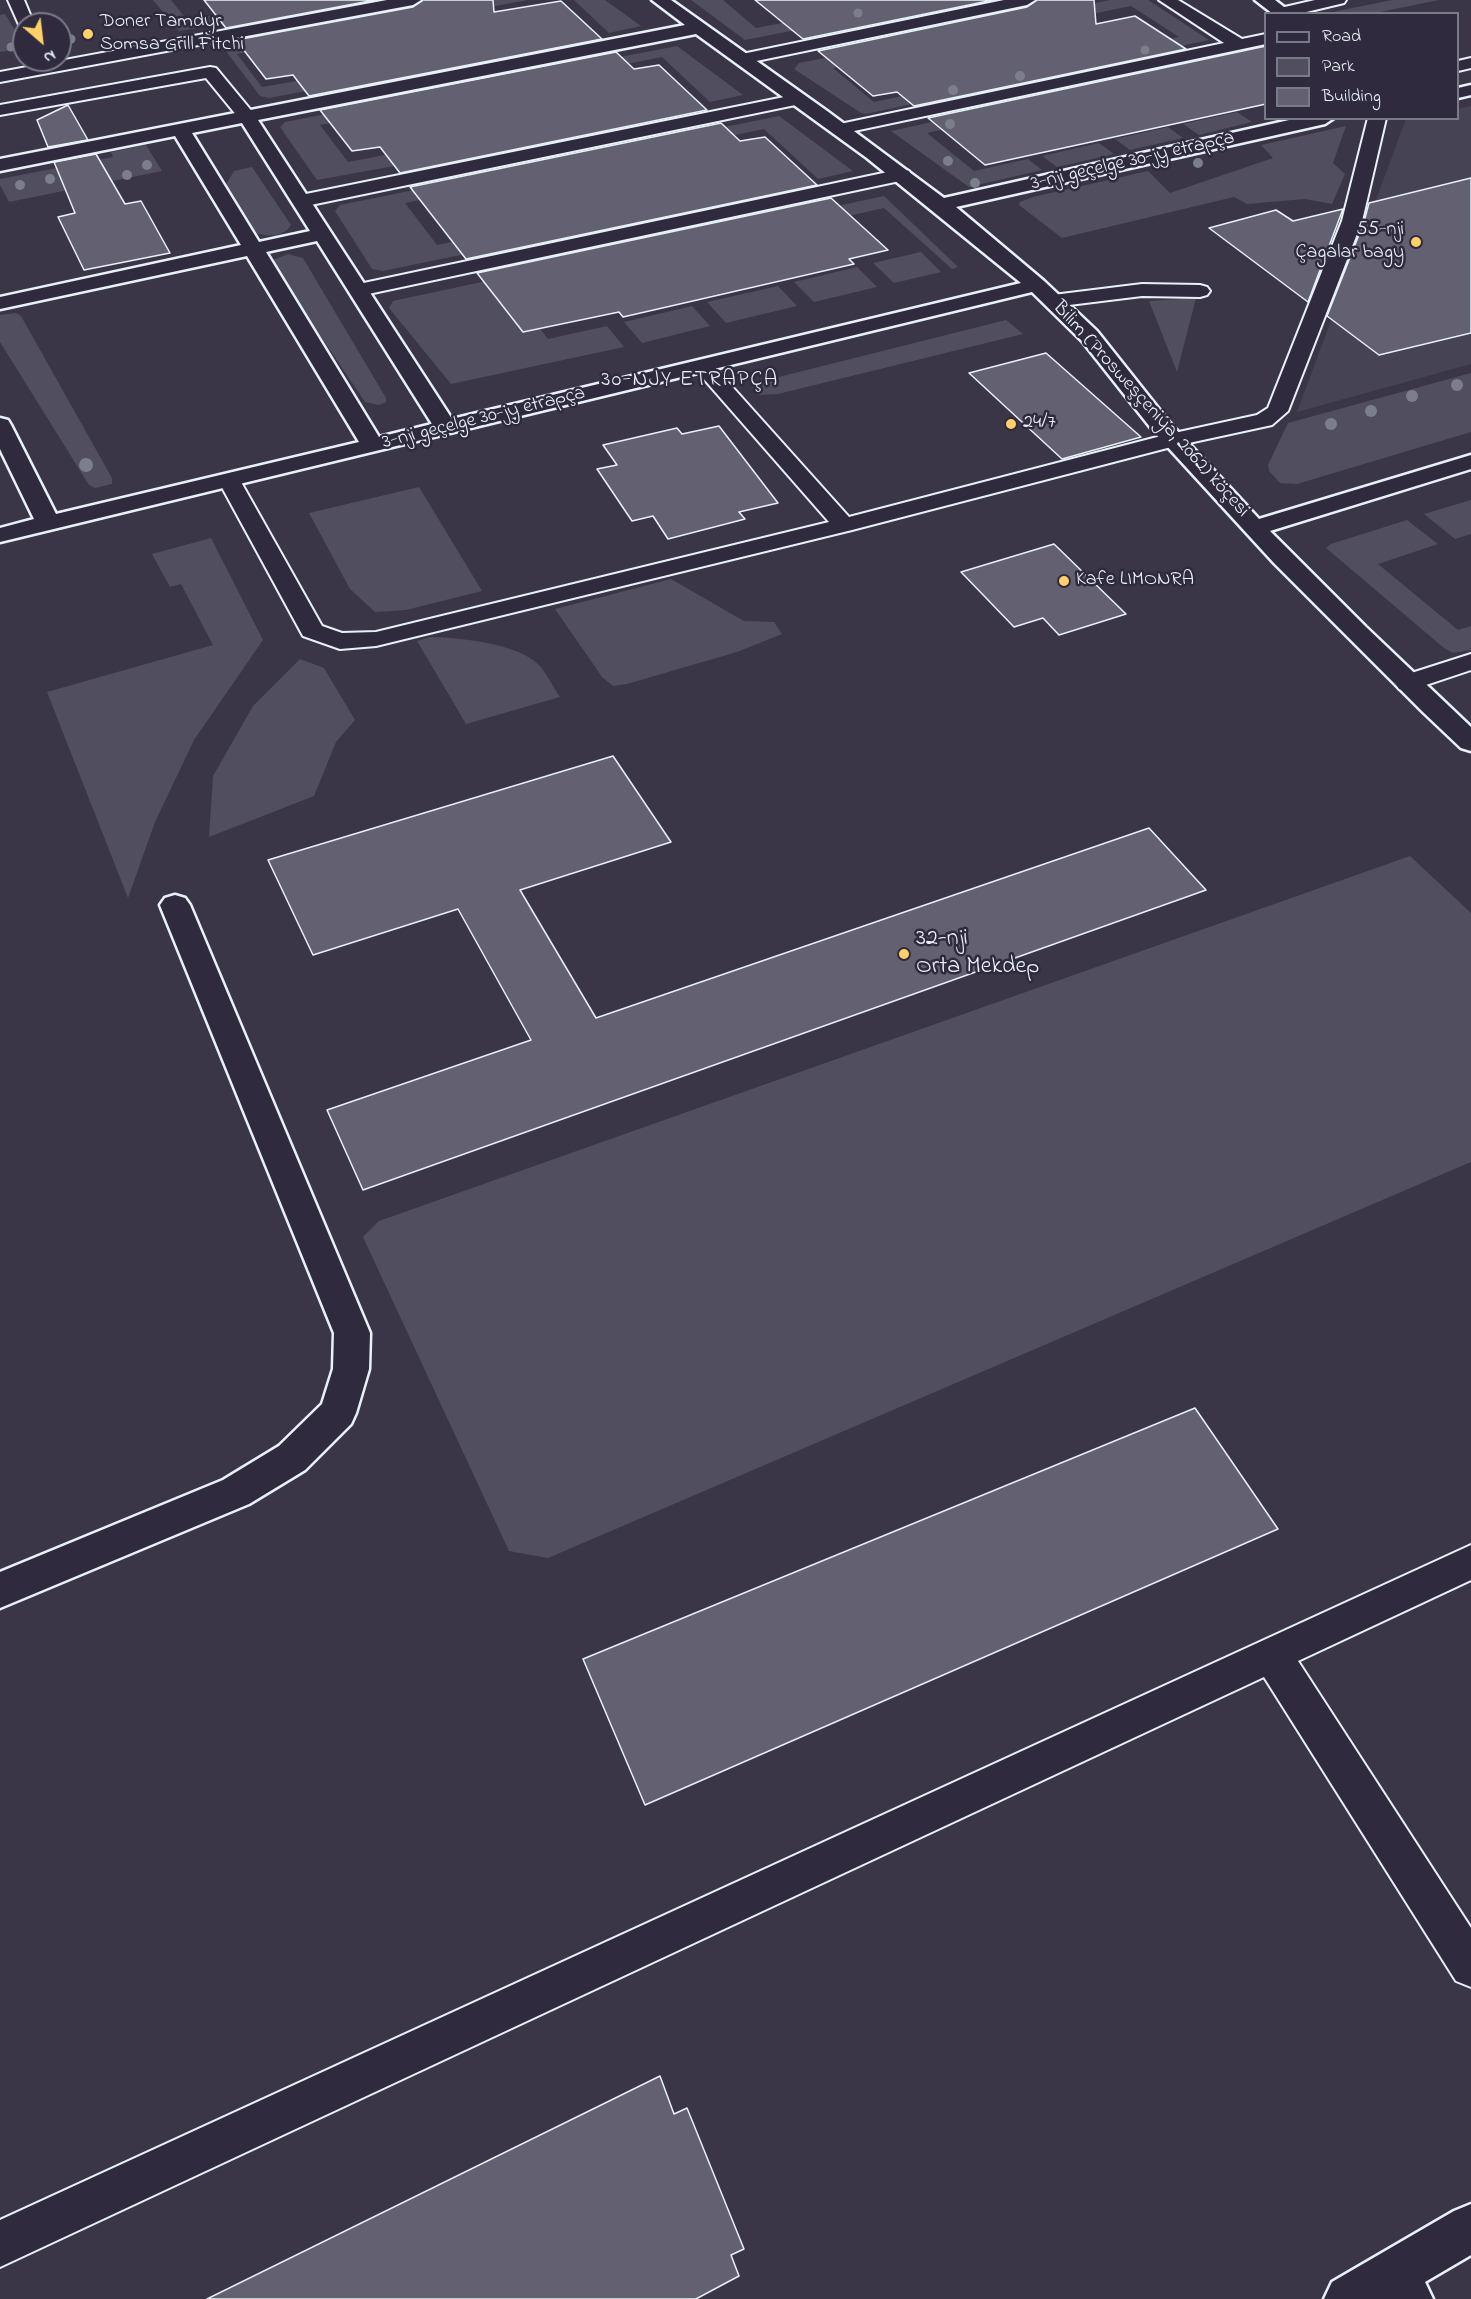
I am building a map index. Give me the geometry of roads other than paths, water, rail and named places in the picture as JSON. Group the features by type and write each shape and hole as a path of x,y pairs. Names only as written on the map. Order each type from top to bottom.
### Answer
{"street":[{"name":"Bilim (Prosweşçeniýa, 2062) köçesi","path":"660,0 902,175 1037,285 1079,324 1173,440 1254,528 1408,683 1471,742"},
{"path":"1263,0 1282,12"},
{"path":"0,165 698,28"},
{"path":"248,118 447,429"},
{"name":"3-nji geçelge 30-jy etrapça","path":"940,205 1316,120"},
{"path":"181,130 373,446"},
{"path":"0,303 323,234"},
{"name":"3-nji geçelge 30-jy etrapça","path":"0,535 1037,285"},
{"path":"0,425 48,524"},
{"path":"1254,528 1471,462"},
{"path":"0,1590 236,1492 292,1458 338,1413 351,1369 352,1333 175,905"},
{"path":"1349,2299 1400,2286 1471,2228"}],"lane":[{"path":"72,60 413,0"},
{"path":"742,58 1027,0"},
{"path":"1167,0 1239,44"},
{"path":"1288,12 1338,0"},
{"path":"840,129 1264,39"},
{"path":"0,77 18,72"},
{"path":"0,110 210,72 248,118"},
{"path":"301,201 799,99"},
{"path":"229,480 312,631 340,641 376,639 844,525 1173,440 1264,420 1277,411 1352,221 1377,120"},
{"path":"358,290 902,175"},
{"path":"1053,301 1142,290 1200,291"},
{"path":"703,366 844,525"},
{"path":"1408,683 1471,662"},
{"path":"0,2244 1273,1656 1471,1562"},
{"path":"1273,1656 1471,1966"}],"place":[{"name":"Doner Tamdyr Somsa Grill Fitchi","path":"88,34"},
{"name":"55-nji Çagalar bagy","path":"1416,242"},
{"name":"24/7","path":"1011,424"},
{"name":"Kafe LIMONRA","path":"1064,581"},
{"name":"32-nji Orta Mekdep","path":"904,954"}],"district":[{"name":"30-NJY ETRAPÇA","path":"690,381"}]}
